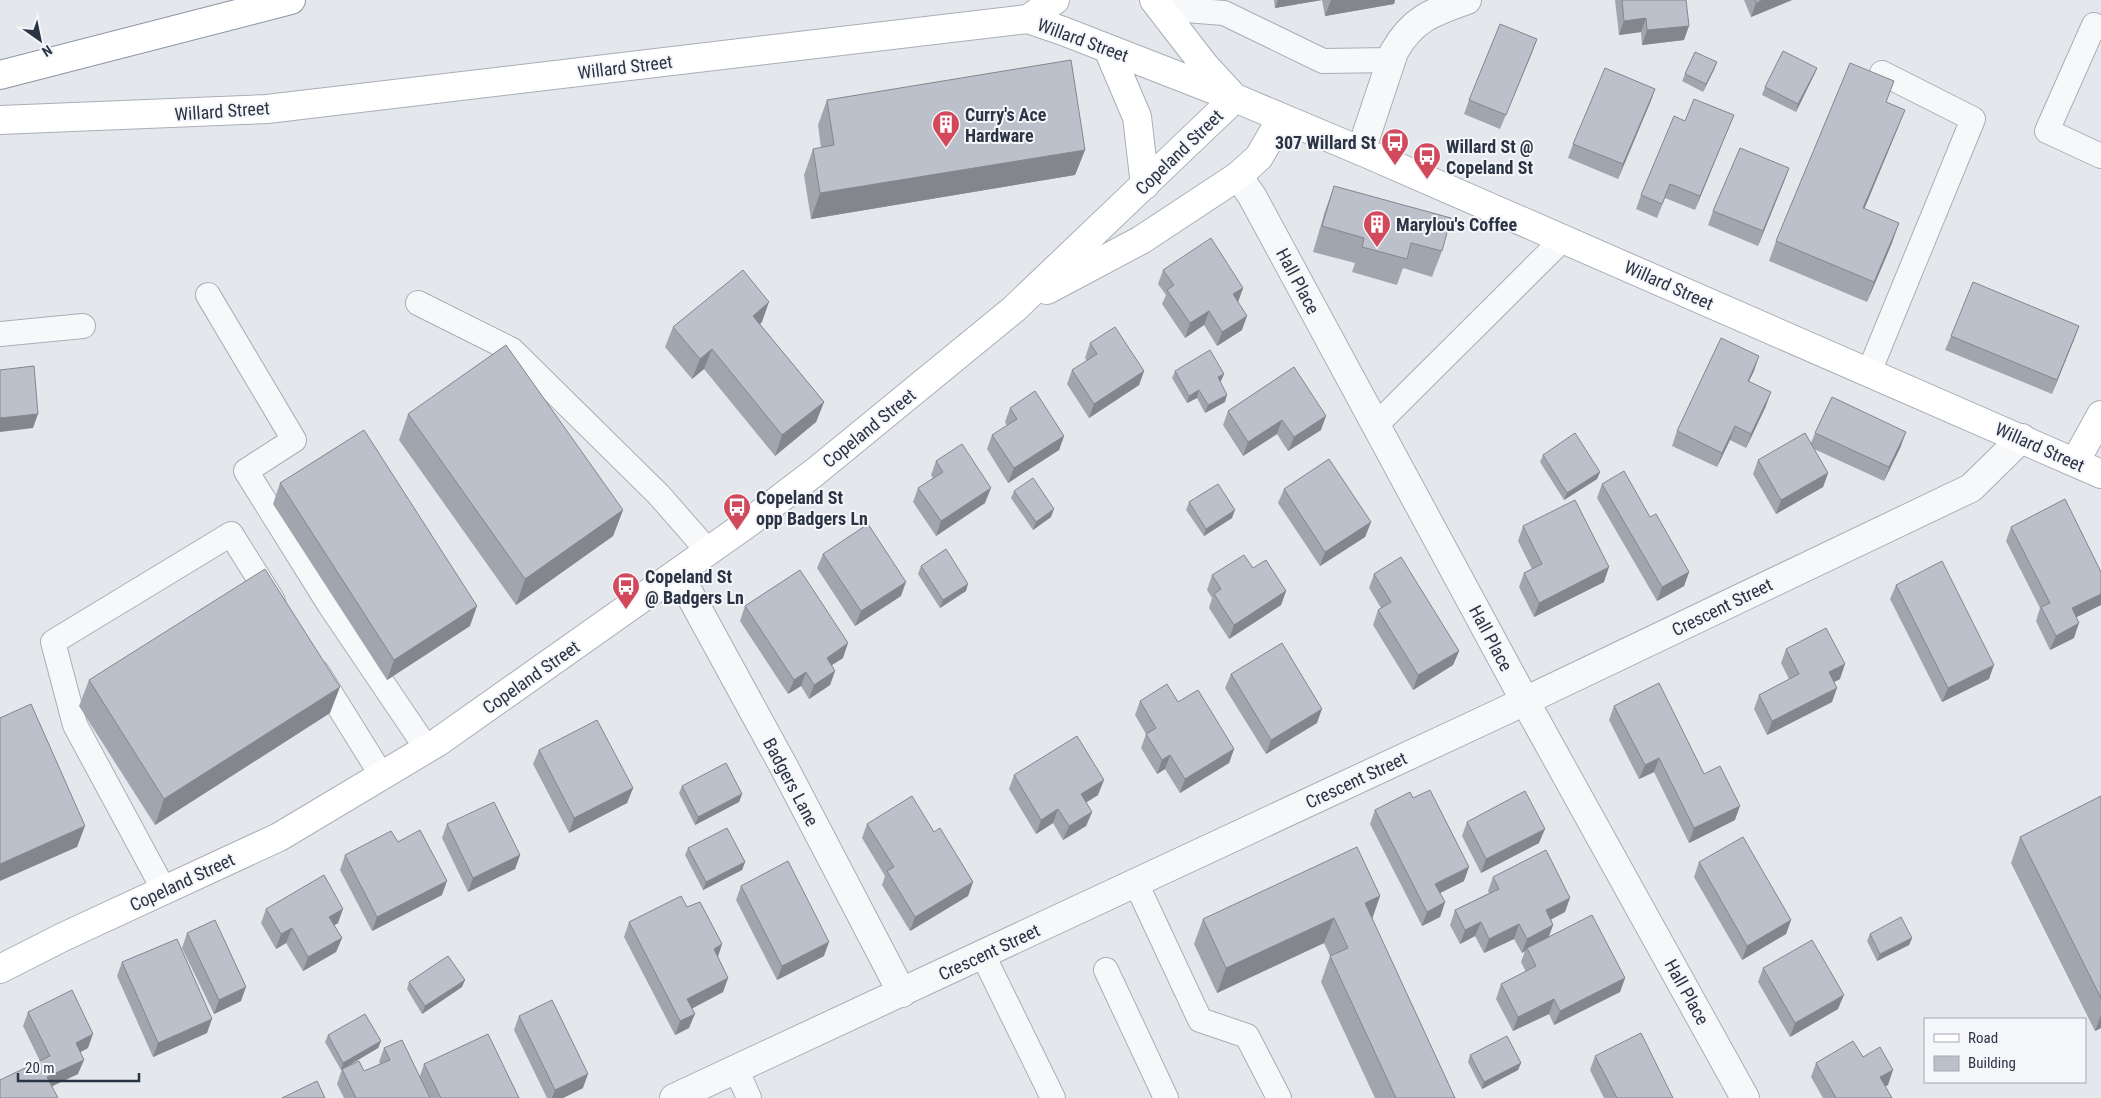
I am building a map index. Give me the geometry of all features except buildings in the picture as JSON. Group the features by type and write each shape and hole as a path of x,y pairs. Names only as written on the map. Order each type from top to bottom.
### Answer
{"main road":[{"path":"0,75 291,0"},
{"path":"1028,19 1055,0"},
{"name":"Willard Street","path":"1157,4 1206,66 1235,98"},
{"name":"Willard Street","path":"0,120 267,109 1028,19 1235,98 1361,151 2101,474"},
{"path":"1108,49 1137,117 1145,185"},
{"name":"Copeland Street","path":"0,969 279,837 427,749 708,552 815,472 1014,309 1235,98"},
{"name":"Copeland Street","path":"1014,309 1141,240 1238,176 1259,157 1280,117"},
{"path":"2076,462 2101,415"}],"street":[{"path":"1361,151 1391,60 1402,38 1426,16 1467,0"},
{"name":"Hall Place","path":"1238,176 1252,196 1525,701 1745,1098"},
{"name":"Crescent Street","path":"674,1098 1525,701 1971,488 2022,438"},
{"name":"Badgers Lane","path":"678,572 784,767 902,993"}],"lane":[{"path":"1157,4 1224,13 1323,61 1391,60"},
{"path":"2101,28 2094,25 2047,131 2101,156"},
{"path":"1868,372 1973,119 1882,73"},
{"path":"1376,425 1562,239"},
{"path":"208,294 294,440 246,471 329,604 427,749"},
{"path":"418,303 512,350 659,495 708,552"},
{"path":"0,334 83,326"},
{"path":"164,890 75,725 53,642 231,534 282,616"},
{"path":"308,657 382,776"},
{"path":"1136,883 1200,1020 1248,1036 1279,1098"},
{"path":"984,955 1053,1098"},
{"path":"1106,970 1166,1098"},
{"path":"736,1069 749,1098"}],"place":[{"name":"Curry's Ace Hardware","path":"946,148"},
{"name":"307 Willard St","path":"1395,166"},
{"name":"Willard St @ Copeland St","path":"1427,180"},
{"name":"Marylou's Coffee","path":"1377,248"},
{"name":"Copeland St opp Badgers Ln","path":"737,531"},
{"name":"Copeland St @ Badgers Ln","path":"626,610"}]}
